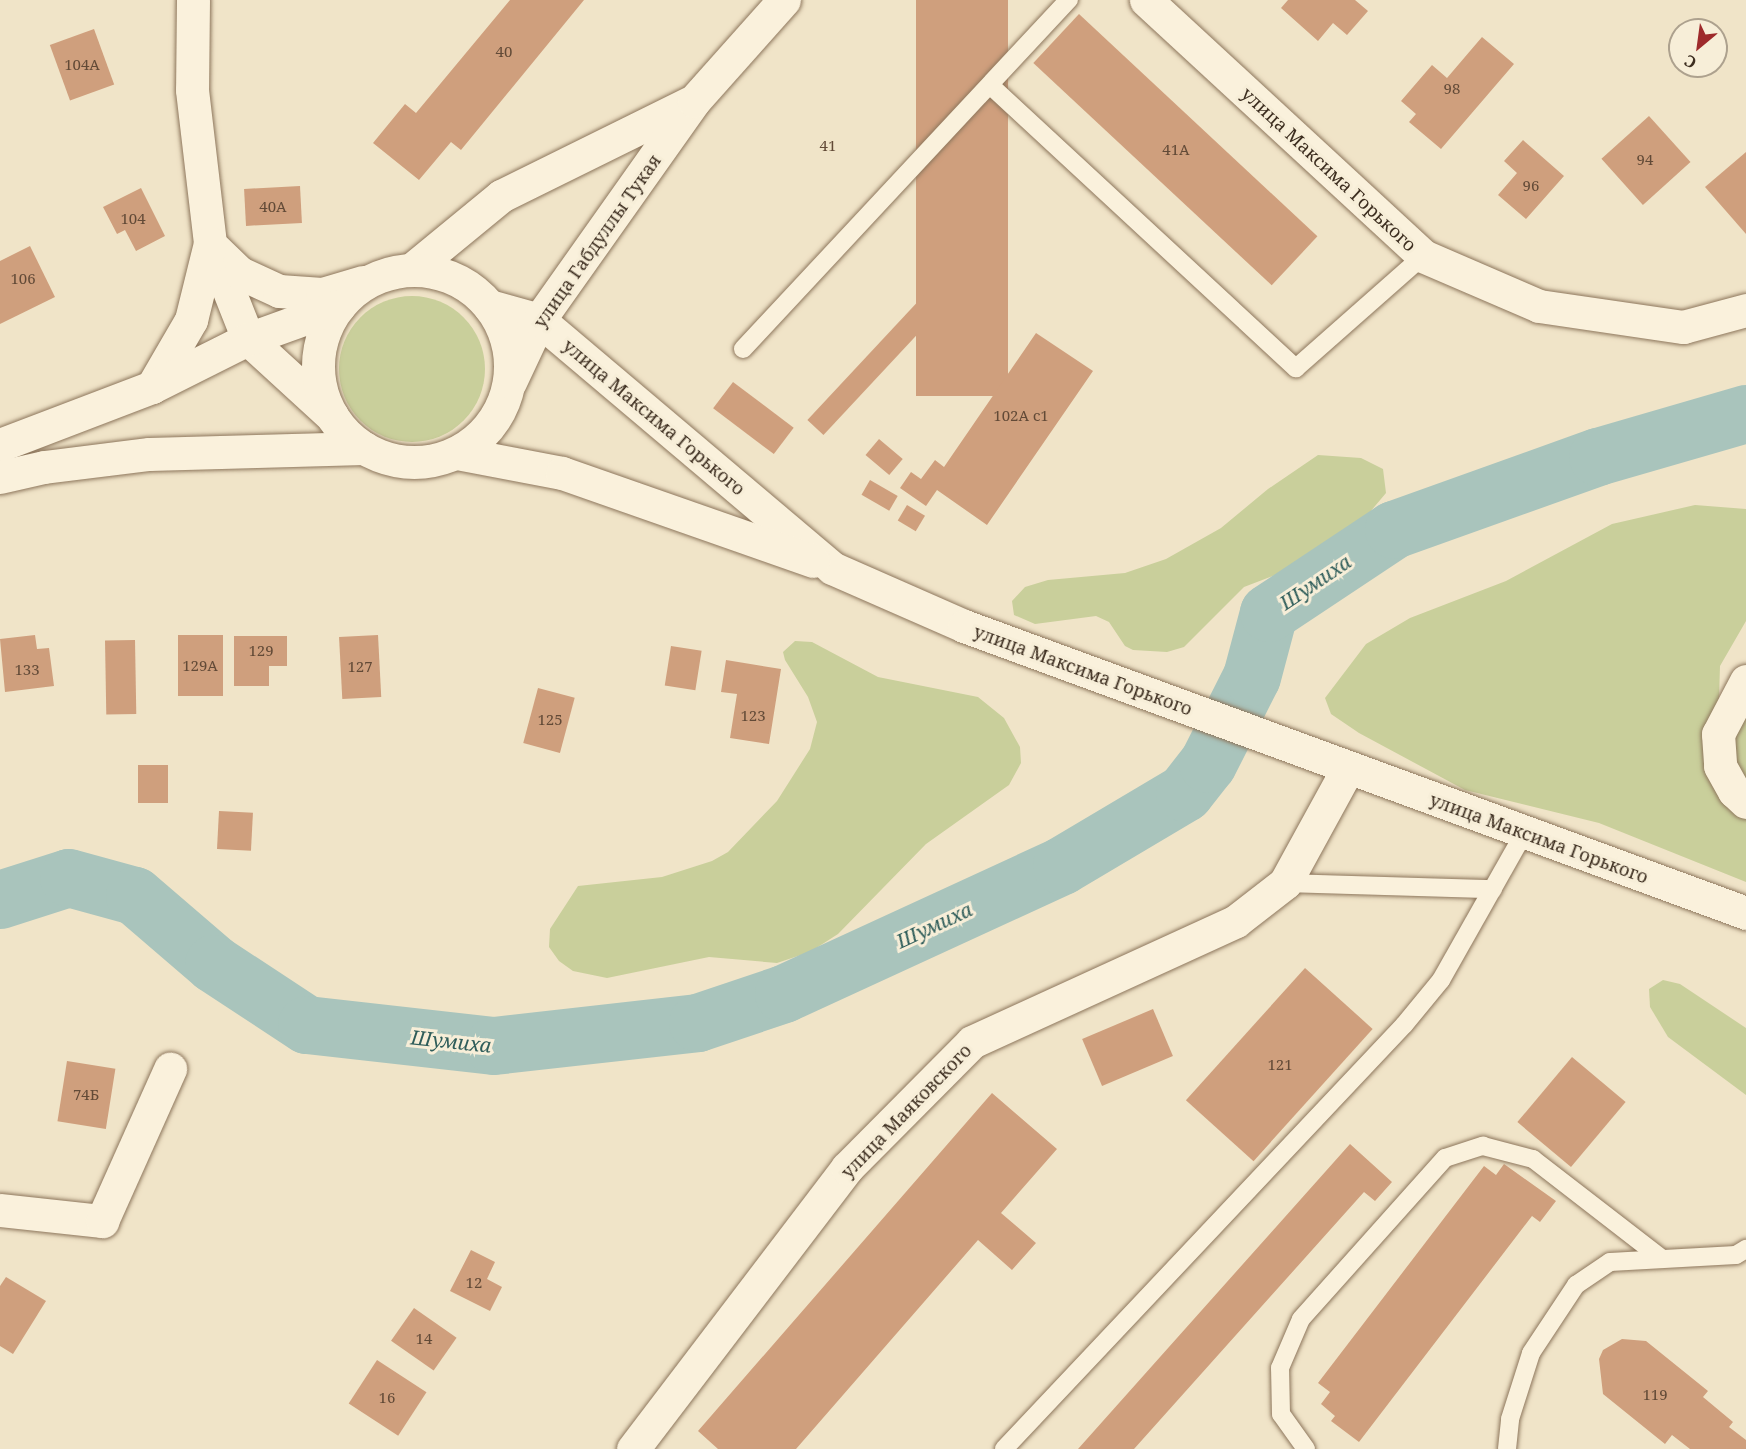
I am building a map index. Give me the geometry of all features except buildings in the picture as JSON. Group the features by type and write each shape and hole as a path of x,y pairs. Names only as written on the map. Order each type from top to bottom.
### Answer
{"street":[{"path":"193,0 192,90 210,243 248,339 332,416"},
{"name":"улица Габдуллы Тукая","path":"508,386 539,320 694,101 784,0"},
{"name":"улица Максима Горького","path":"1146,0 1424,256 1539,306 1683,327 1746,310"},
{"name":"улица Габдуллы Тукая","path":"411,270 501,196 694,101"},
{"path":"210,243 240,273 279,291 322,294 363,282"},
{"path":"152,387 191,320 210,243"},
{"name":"улица Максима Горького","path":"411,270 440,274 458,282 489,306 503,330 510,358 508,386 490,425 457,453 416,461 394,460 364,448 332,416 321,389 318,359 324,331 339,306 363,282 411,270"},
{"name":"улица Максима Горького","path":"0,445 152,387 248,339 339,306"},
{"name":"улица Максима Горького","path":"489,306 539,320 832,568 964,626 1746,913"},
{"name":"улица Максима Горького","path":"0,477 44,467 149,454 364,448"},
{"path":"457,453 562,473 832,568"},
{"path":"1746,681 1718,734 1720,766 1734,791 1746,802"},
{"name":"улица Маяковского","path":"633,1449 848,1168 972,1042 1236,921 1285,883 1348,768"},
{"path":"0,1210 102,1221 170,1069"}],"lane":[{"path":"743,349 1069,0"},
{"path":"990,85 1296,368 1424,256"},
{"path":"1004,1449 1377,1056 1441,980 1524,833"},
{"path":"1285,883 1493,889"},
{"path":"1306,1449 1281,1414 1280,1368 1301,1319 1445,1158 1483,1146 1533,1159 1659,1257"},
{"path":"1507,1449 1509,1419 1531,1353 1576,1285 1610,1262 1659,1257 1736,1255 1746,1249"}],"green space":[{"path":"412,296 440,301 464,317 480,341 485,369 480,397 464,421 440,437 412,442 384,437 360,421 344,397 339,369 344,341 360,317 384,301"},
{"path":"1318,455 1361,458 1383,469 1386,493 1370,512 1301,565 1244,587 1184,647 1167,652 1133,650 1125,646 1109,622 1096,616 1035,624 1014,615 1012,601 1025,587 1048,580 1125,573 1166,559 1221,528 1268,489"},
{"path":"1695,505 1746,509 1746,621 1720,666 1719,698 1746,712 1746,882 1599,823 1465,790 1359,733 1331,714 1325,698 1366,644 1410,618 1506,581 1612,524"},
{"path":"795,641 812,642 878,677 978,697 1004,718 1020,747 1021,763 1009,785 926,844 838,934 810,952 777,963 709,957 607,978 573,971 559,961 549,947 550,929 578,886 662,877 712,861 728,852 777,801 810,749 817,722 808,697 785,660 783,652"},
{"path":"1663,980 1680,984 1746,1028 1746,1095 1668,1037 1650,1007 1649,989"}],"waterway":[{"name":"Шумиха","path":"0,900 69,878 135,896 214,964 307,1025 494,1046 698,1023 784,994 1062,866 1185,793 1208,764 1252,677 1269,613 1394,530 1598,457 1746,414"}]}
